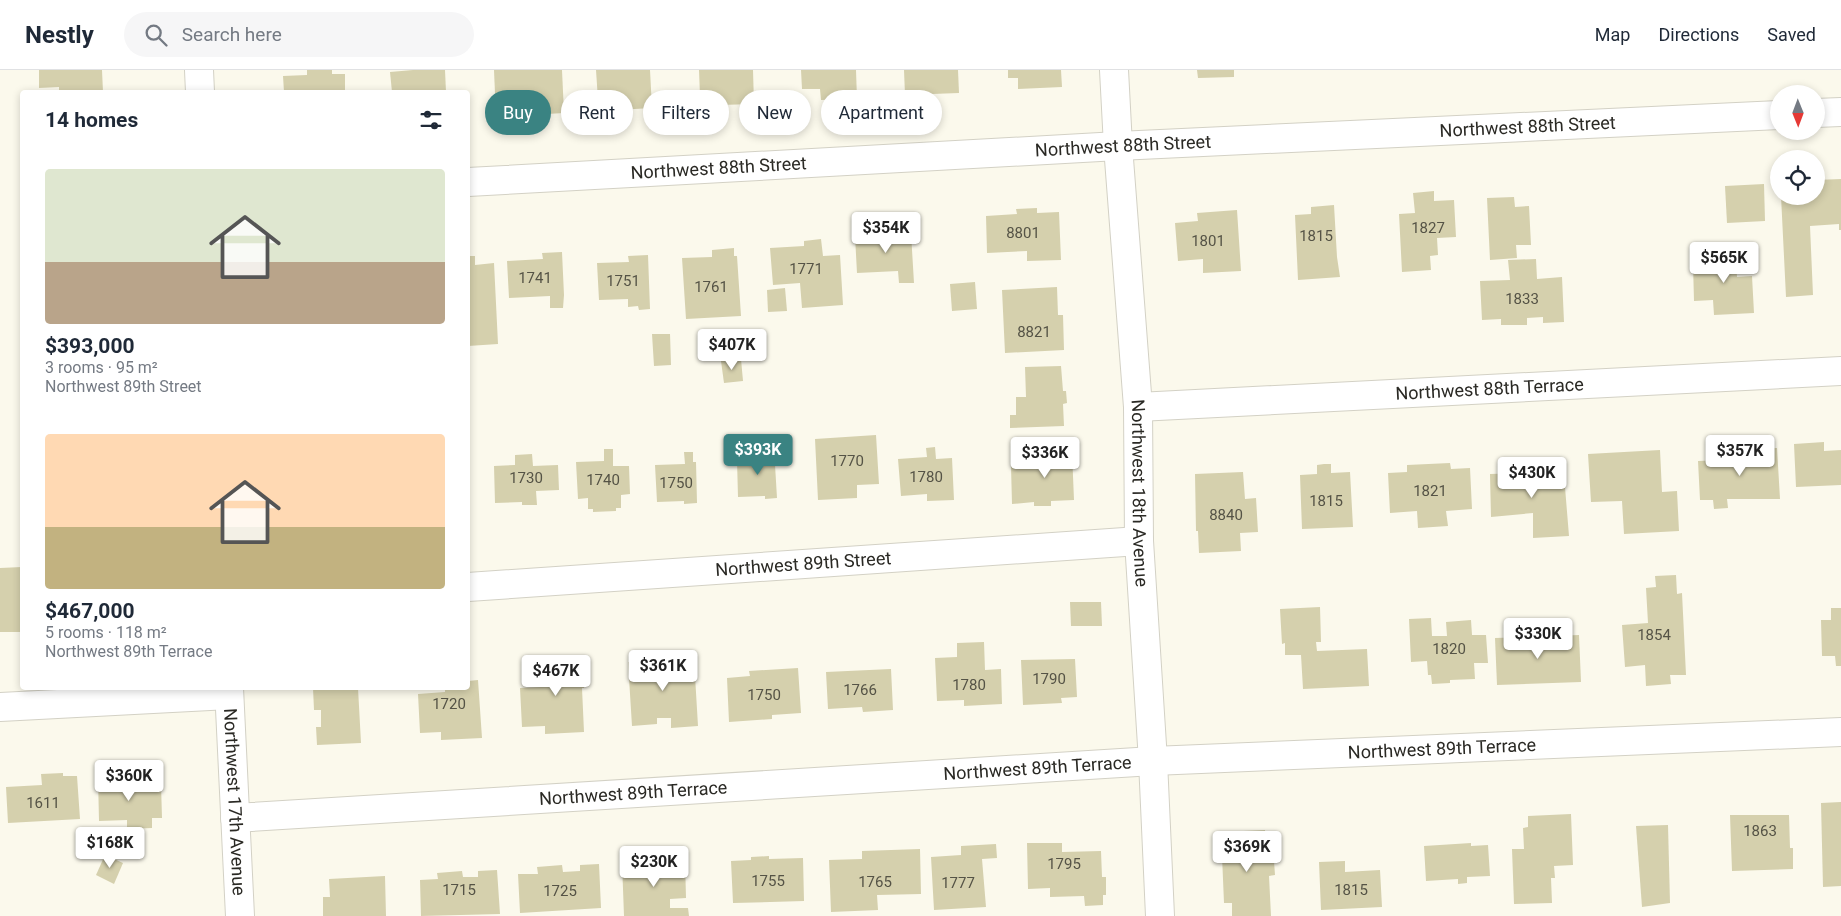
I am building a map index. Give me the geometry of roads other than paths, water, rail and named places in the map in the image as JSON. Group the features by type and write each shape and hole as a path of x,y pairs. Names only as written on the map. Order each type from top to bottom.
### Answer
{"street":[{"path":"199,70 200,90"},
{"name":"Northwest 18th Avenue","path":"1114,70 1138,407 1139,541 1154,761 1160,916"},
{"path":"1825,113 1841,112"},
{"name":"Northwest 88th Street","path":"470,182 1118,146 1770,115"},
{"name":"Northwest 88th Terrace","path":"1138,407 1841,370"},
{"name":"Northwest 89th Street","path":"470,587 1139,541"},
{"path":"0,707 229,691"},
{"name":"Northwest 17th Avenue","path":"229,691 240,916"},
{"name":"Northwest 89th Terrace","path":"235,818 1154,761 1841,732"}]}
